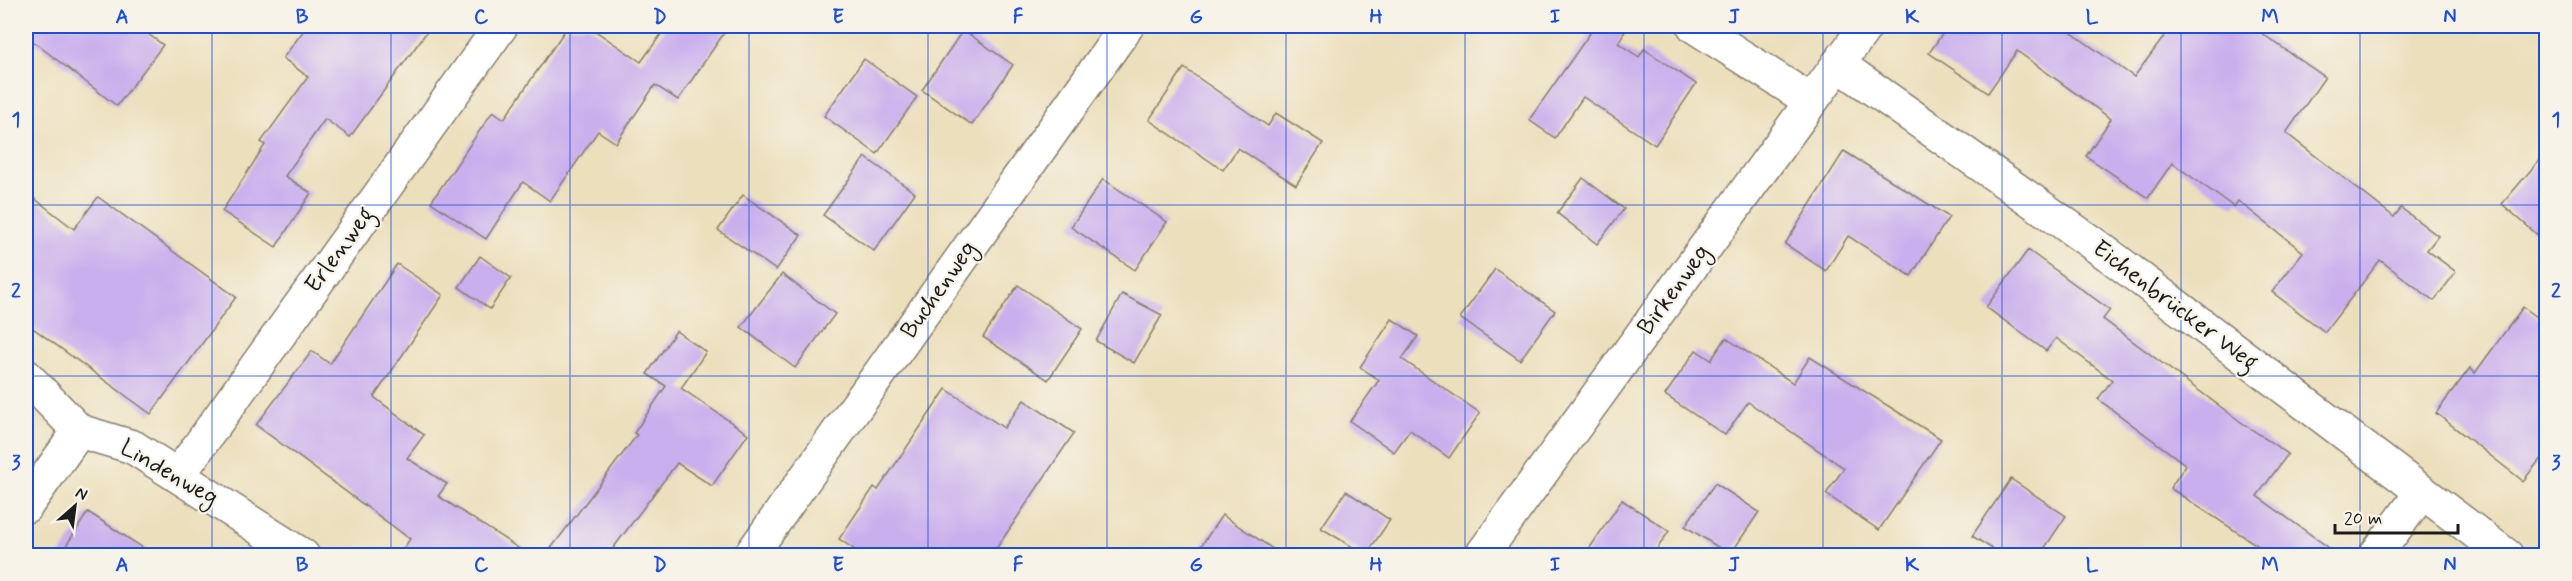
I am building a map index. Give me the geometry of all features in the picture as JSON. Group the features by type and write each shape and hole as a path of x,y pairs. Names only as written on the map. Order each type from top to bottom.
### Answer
{"street":[{"name":"Erlenweg","path":"179,474 501,26"},
{"name":"Buchenweg","path":"750,555 1127,26"},
{"path":"1694,26 1811,101"},
{"name":"Birkenweg","path":"1482,555 1866,26"},
{"name":"Eichenbrücker Weg","path":"1838,64 2109,255 2507,555"},
{"path":"26,376 79,431 26,506"},
{"name":"Lindenweg","path":"79,431 133,447 179,474 303,555"},
{"path":"2375,555 2422,492"}],"building":[{"path":"26,26 137,26 163,45 117,106 26,36"},
{"path":"307,26 431,26 350,137 325,119 285,176 311,193 276,247 222,211 265,145 261,142 308,77 283,58"},
{"path":"568,26 588,26 641,62 667,26 729,26 678,100 655,85 616,143 598,131 550,201 523,182 486,239 431,202 493,111 504,119"},
{"path":"1595,26 1628,26 1618,43 1639,57 1644,49 1696,84 1655,145 1583,97 1555,138 1529,120"},
{"path":"1948,26 2062,26 2134,77 2172,26 2251,26 2325,77 2286,133 2394,217 2401,208 2438,236 2427,250 2456,272 2434,301 2380,260 2325,332 2272,292 2303,252 2238,201 2234,207 2172,163 2148,198 2086,156 2111,119 2017,51 1988,93 1929,53"},
{"path":"963,30 1013,65 972,125 922,90"},
{"path":"864,59 917,97 877,154 824,116"},
{"path":"1184,68 1268,126 1276,113 1323,143 1296,185 1238,148 1223,170 1149,120"},
{"path":"1844,151 1949,217 1911,276 1848,236 1826,271 1785,244"},
{"path":"2547,151 2547,243 2502,204"},
{"path":"865,157 915,193 874,251 823,215"},
{"path":"1583,178 1624,209 1597,244 1557,213"},
{"path":"1103,179 1167,222 1135,270 1071,227"},
{"path":"26,192 74,229 98,197 236,297 151,414 26,323"},
{"path":"743,195 801,235 776,270 718,230"},
{"path":"2028,250 2110,310 2103,319 2241,422 2288,454 2257,496 2339,555 2272,555 2170,488 2186,465 2098,399 2112,380 2056,338 2046,351 1986,307"},
{"path":"480,256 511,278 490,309 459,287"},
{"path":"397,264 443,295 374,397 424,435 407,458 447,484 438,496 529,555 399,555 410,539 256,425 312,351 330,364"},
{"path":"1495,269 1555,311 1520,360 1460,318"},
{"path":"782,274 835,314 795,368 741,327"},
{"path":"1018,285 1082,329 1048,380 983,337"},
{"path":"1122,294 1162,315 1134,363 1096,341"},
{"path":"2523,307 2547,324 2547,451 2523,481 2436,413 2470,368 2475,373"},
{"path":"1392,319 1418,336 1402,359 1480,413 1449,458 1410,430 1394,452 1350,421 1379,380 1360,367"},
{"path":"676,331 706,352 681,388 748,434 712,486 677,463 608,555 546,555 637,435 634,433 666,386 647,374"},
{"path":"1726,338 1793,383 1810,357 1941,439 1879,530 1826,494 1844,468 1748,402 1725,435 1665,395 1696,350 1711,360"},
{"path":"946,389 1004,428 1024,400 1074,433 992,555 863,555 839,539 874,487 878,490"},
{"path":"2011,479 2066,516 2040,555 2002,555 1972,536"},
{"path":"1715,483 1759,512 1730,555 1685,526"},
{"path":"1346,491 1390,520 1366,555 1321,528"},
{"path":"1622,500 1669,531 1653,555 1585,555"},
{"path":"88,512 154,555 60,555"},
{"path":"1222,515 1282,555 1195,555"}]}
